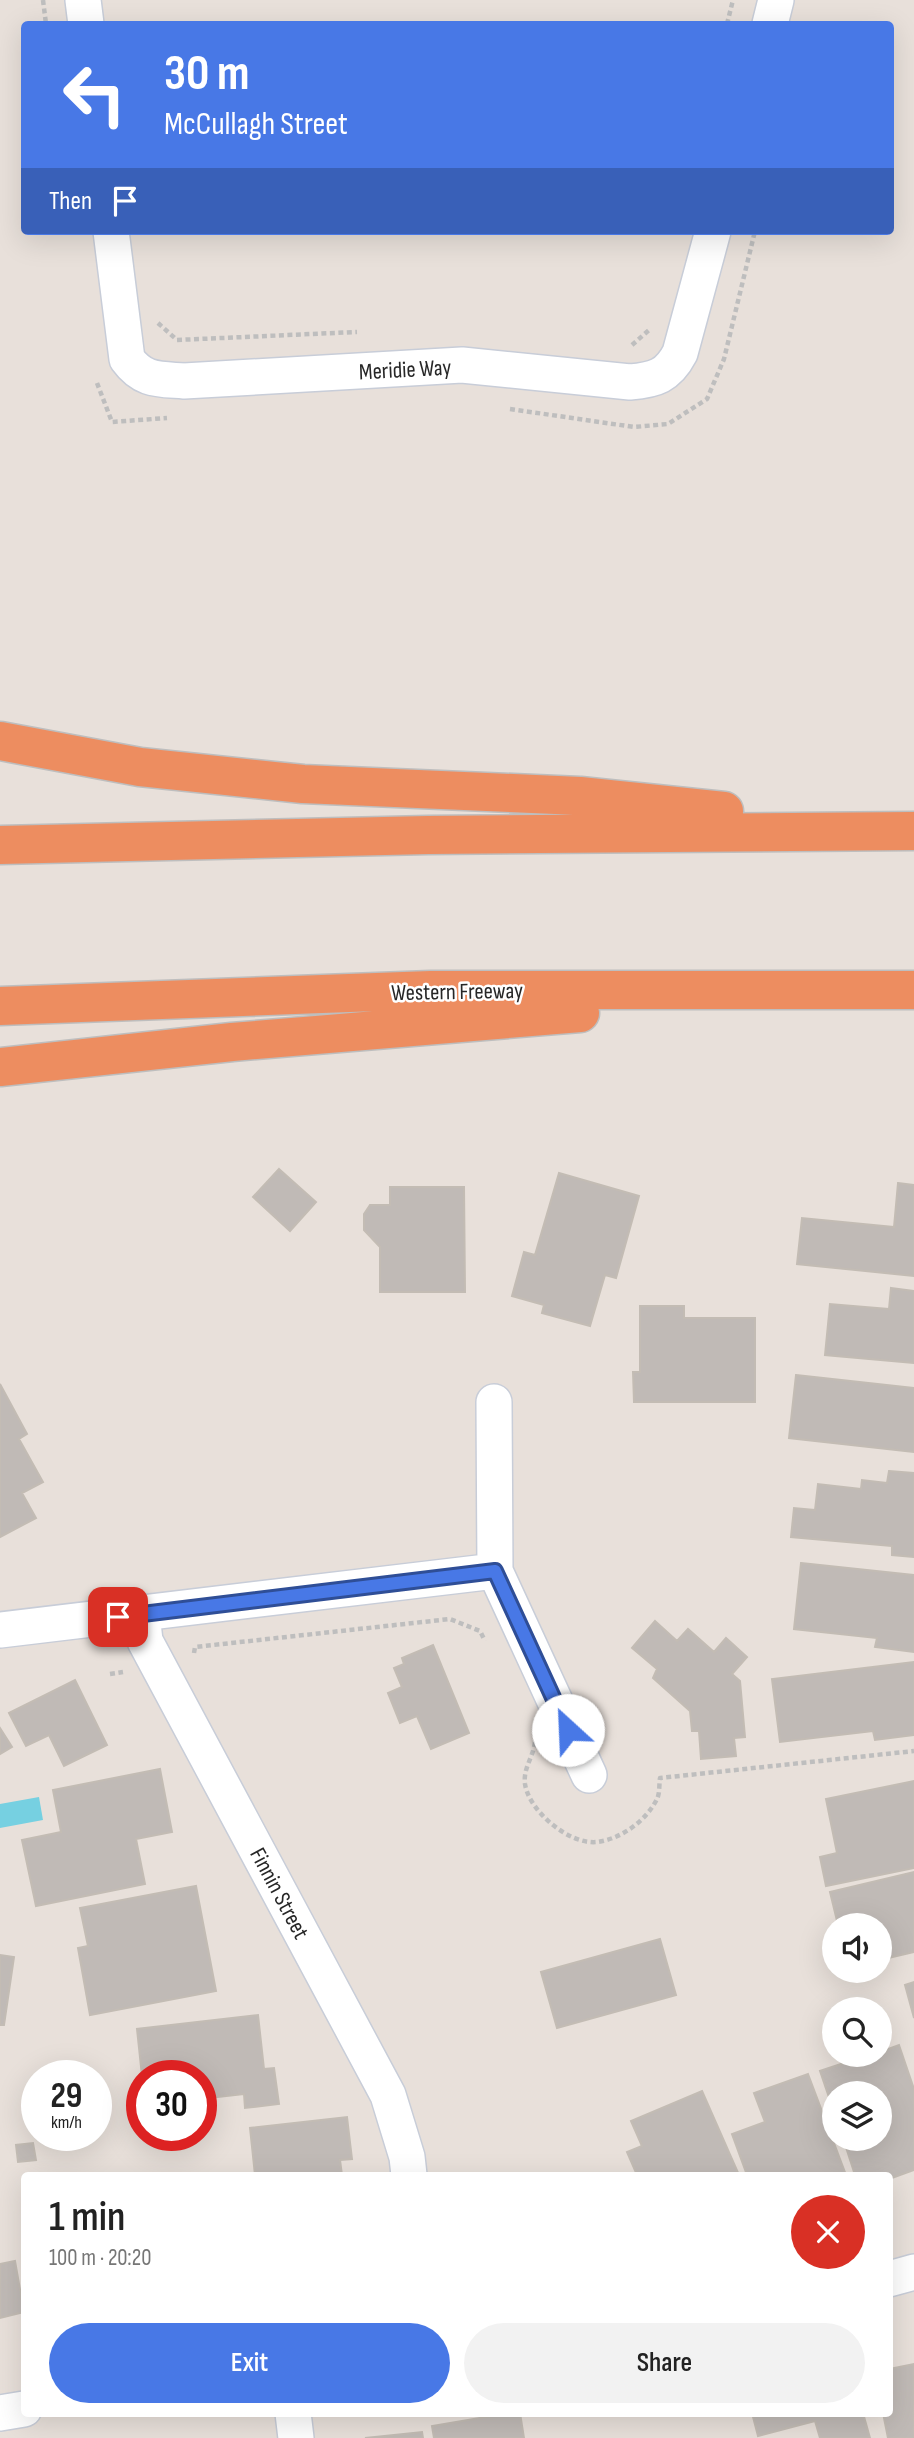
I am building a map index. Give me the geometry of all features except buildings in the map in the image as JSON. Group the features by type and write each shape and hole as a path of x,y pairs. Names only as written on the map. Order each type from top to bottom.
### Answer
{"highway":[{"path":"0,741 141,767 303,784 580,796 907,830"},
{"path":"0,845 428,835 907,830"},
{"name":"Western Freeway","path":"0,1006 431,990 907,990"},
{"path":"0,1067 274,1038 642,1007 907,990"}],"street":[{"path":"83,0 86,21"},
{"path":"771,21 776,0"},
{"name":"Meridie Way","path":"112,235 127,359 136,371 151,379 184,381 462,365 630,382 643,381 667,373 680,353 712,235"},
{"path":"494,1402 495,1571 589,1775"},
{"path":"0,1630 495,1571"},
{"name":"Finnin Street","path":"142,1614 145,1641 388,2095 410,2172"},
{"path":"893,2278 914,2272"},
{"path":"0,2413 21,2410"},
{"path":"293,2417 296,2438"}],"path":[{"path":"43,0 46,21"},
{"path":"728,21 733,0"},
{"path":"120,299 153,295 158,323 177,340 359,332"},
{"path":"627,349 650,328"},
{"path":"110,1674 192,1662 195,1647 450,1619 480,1631 486,1642"},
{"path":"533,1731 534,1748 524,1769 528,1797 537,1811 555,1826 581,1839 595,1842 622,1834 642,1820 658,1798 660,1778 914,1751"}],"water":[{"path":"39,1797 43,1820 0,1828 0,1804"}],"route":[{"path":"118,1617 495,1571 568,1730"}]}
